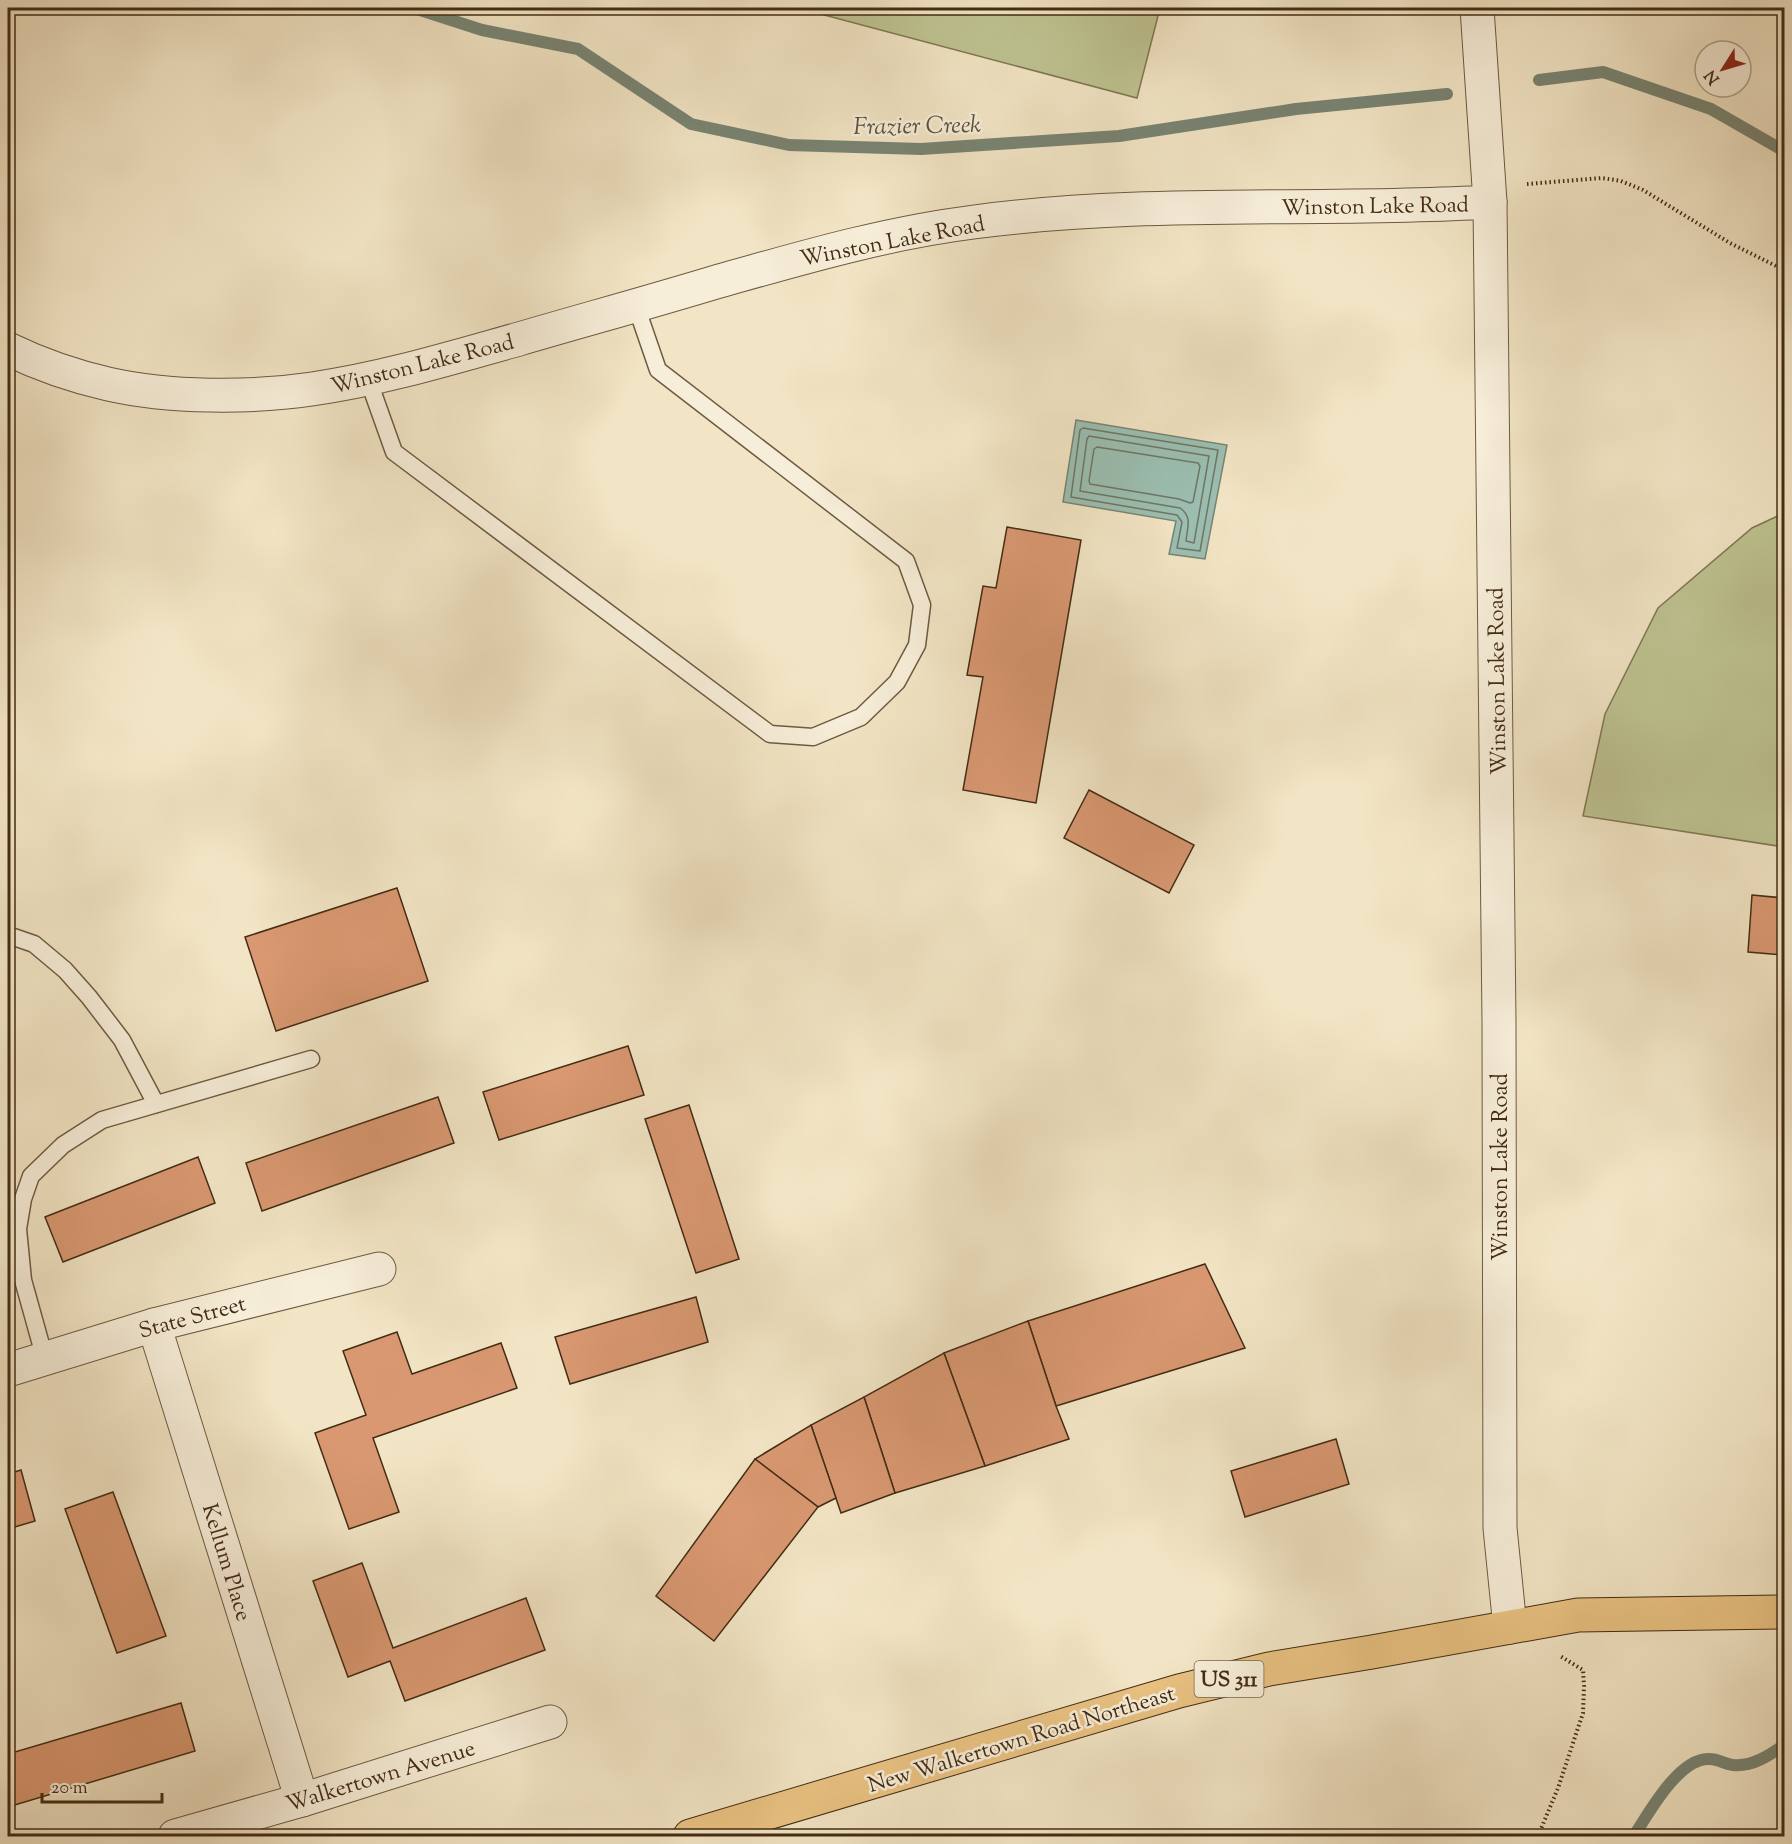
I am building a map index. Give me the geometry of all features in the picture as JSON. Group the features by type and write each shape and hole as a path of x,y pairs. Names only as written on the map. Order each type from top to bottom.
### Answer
{"main road":[{"name":"New Walkertown Road Northeast","path":"690,1836 747,1828 1190,1688 1269,1669 1578,1615 1785,1612"}],"street":[{"path":"1477,8 1491,202"},
{"name":"Winston Lake Road","path":"8,349 38,363 108,384 164,392 235,395 310,390 368,379 868,241 973,222 1072,212 1180,208 1428,206 1491,202 1499,1010 1500,1528 1510,1627"},
{"name":"State Street","path":"8,1371 154,1325 379,1269"},
{"name":"Kellum Place","path":"154,1325 302,1800"},
{"name":"Walkertown Avenue","path":"175,1836 302,1800 550,1722"}],"lane":[{"path":"368,379 394,452 770,734 813,737 861,717 897,682 917,645 922,605 906,561 658,370 636,306"},
{"path":"8,935 34,944 65,970 89,997 122,1040 156,1104"},
{"path":"45,1359 23,1280 18,1229 23,1199 31,1176 63,1145 102,1120 311,1059"}],"path":[{"path":"1491,202 1527,184 1602,178 1621,181 1643,190 1730,243 1785,270"},
{"path":"1510,1627 1583,1670 1583,1713 1572,1750 1538,1836"}],"green space":[{"path":"798,8 1160,8 1137,98"},
{"path":"1784,513 1784,847 1583,816 1605,714 1658,608 1752,528"}],"water":[{"path":"1076,420 1227,445 1205,559 1169,554 1176,521 1063,502"}],"building":[{"path":"1007,527 1081,540 1036,803 963,790 983,677 967,675 983,586 996,588"},
{"path":"1089,790 1194,845 1169,893 1064,838"},
{"path":"397,888 428,981 276,1031 245,937"},
{"path":"1752,895 1784,898 1784,955 1748,952"},
{"path":"628,1046 644,1095 499,1140 483,1092"},
{"path":"438,1097 454,1143 262,1211 246,1163"},
{"path":"689,1105 739,1259 696,1273 645,1119"},
{"path":"198,1157 215,1203 63,1262 45,1217"},
{"path":"1205,1264 1245,1348 1056,1406 1028,1321"},
{"path":"696,1297 708,1342 570,1384 555,1337"},
{"path":"1028,1321 1069,1439 985,1466 944,1353"},
{"path":"397,1332 412,1374 501,1343 517,1388 373,1438 399,1512 349,1529 315,1433 366,1415 343,1351"},
{"path":"944,1353 985,1466 895,1493 864,1397"},
{"path":"864,1397 895,1493 841,1513 811,1425"},
{"path":"811,1425 836,1498 818,1507 755,1459"},
{"path":"1336,1439 1349,1484 1245,1517 1231,1471"},
{"path":"755,1459 818,1507 714,1641 656,1596"},
{"path":"21,1470 35,1521 8,1529 8,1474"},
{"path":"113,1492 166,1636 117,1653 65,1509"},
{"path":"362,1563 393,1648 526,1598 545,1650 405,1701 390,1661 348,1677 313,1581"},
{"path":"181,1703 195,1751 8,1807 8,1754"}],"waterway":[{"name":"Frazier Creek","path":"414,8 482,30 578,49 691,124 789,145 921,149 1119,136 1296,109 1447,94"},
{"name":"Frazier Creek","path":"1539,80 1603,72 1711,109 1784,151"},
{"path":"1634,1836 1656,1801 1676,1776 1687,1767 1710,1759 1733,1765 1747,1764 1767,1756 1784,1745"}]}
